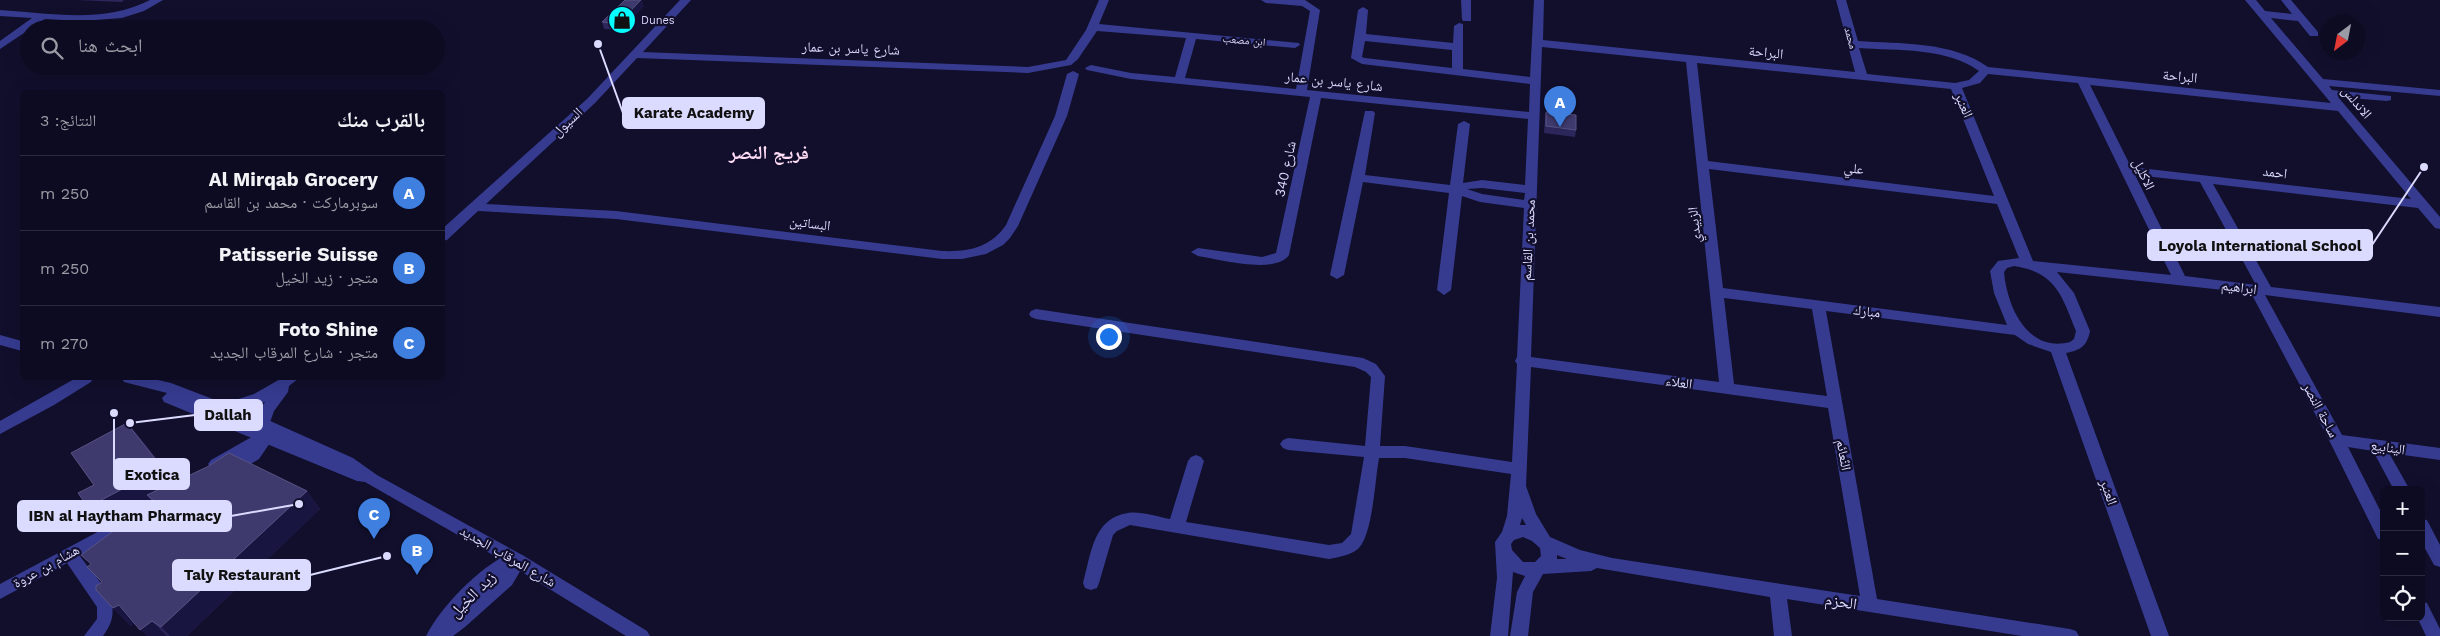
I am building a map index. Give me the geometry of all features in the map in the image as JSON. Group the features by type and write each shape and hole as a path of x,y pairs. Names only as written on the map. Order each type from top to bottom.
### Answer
{"street":[{"path":"0,13 113,18 143,9 158,0"},
{"name":"السيول","path":"445,235 577,114 686,0"},
{"path":"1088,71 1073,74 1067,68 1069,62 1077,55 1092,29 1104,0"},
{"path":"1266,0 1305,3 1315,10 1301,93"},
{"path":"1457,71 1458,47 1466,0"},
{"name":"محمد بن القاسم","path":"1509,535 1515,516 1518,475 1539,0"},
{"name":"محمد","path":"1841,0 1862,77"},
{"name":"الاندلس","path":"2250,0 2439,222"},
{"path":"2286,0 2314,34"},
{"path":"1363,10 1356,58 1362,62 1535,78"},
{"path":"2261,14 2301,18"},
{"path":"37,20 44,15"},
{"path":"1088,71 1086,51 1092,29"},
{"name":"ابن مصعب","path":"1092,29 1295,44"},
{"path":"0,46 20,32"},
{"path":"1179,81 1192,36"},
{"path":"1360,38 1458,47"},
{"name":"البراحة","path":"1537,43 1955,86 1973,82 1982,77 1985,70"},
{"name":"البراحة","path":"1853,44 1960,55 1980,64 1985,70 2342,108"},
{"name":"شارع ياسر بن عمار","path":"634,55 1028,70 1069,62"},
{"name":"الزبيدي","path":"1691,59 1727,388"},
{"path":"1069,62 1082,60 1088,71"},
{"name":"شارع ياسر بن عمار","path":"1088,71 1534,116"},
{"name":"البساتين","path":"475,207 589,212 942,254 972,254 992,246 1007,235 1061,116 1068,111 1080,81 1088,71"},
{"name":"البساتين","path":"1061,116 1060,111 1073,84 1073,74"},
{"name":"الاكليل","path":"2082,80 2180,280"},
{"path":"2320,82 2440,93"},
{"name":"العنبر","path":"1955,86 1972,124 2001,201 2033,264"},
{"path":"2386,88 2394,98"},
{"path":"2329,93 2440,102"},
{"name":"شارع 340","path":"1198,252 1270,261 1282,255 1316,94"},
{"path":"1337,275 1358,178 1369,113"},
{"path":"1444,290 1464,124"},
{"name":"علي","path":"1702,164 2001,201"},
{"name":"احمد","path":"2125,170 2422,204"},
{"path":"1358,178 1456,190 1473,197 1529,205"},
{"name":"ساحة النصر","path":"2204,179 2382,531"},
{"path":"1456,190 1476,184 1530,190"},
{"name":"ابراهيم","path":"2018,331 2009,314 1997,279 1997,271 2003,264 2014,262 2440,312"},
{"path":"2018,331 2036,342 2057,348 2069,348 2078,345 2084,339 2083,331 2064,284 2055,275 2033,264"},
{"name":"مبارك","path":"1716,292 2018,331"},
{"name":"النًعائم","path":"1818,305 1870,605"},
{"path":"1036,314 1358,362 1371,368 1378,376 1379,384 1372,452 1356,543 1343,550 1329,552 1129,519 1119,521 1111,526 1106,533 1091,583"},
{"path":"0,340 20,345"},
{"name":"العنبر","path":"2057,348 2160,636"},
{"name":"العلاء","path":"1522,361 1835,403"},
{"path":"24,415 35,403 67,380"},
{"path":"0,428 83,380"},
{"name":"شارع المرقاب الجديد","path":"136,380 166,387 225,409 265,432 339,469 372,479 516,560 641,636"},
{"name":"شارع المرقاب الجديد","path":"136,380 152,391 265,432"},
{"path":"225,409 259,398 289,380"},
{"path":"209,476 254,455 265,432 272,402 290,380"},
{"name":"الينابيع","path":"2337,440 2440,454"},
{"path":"1288,444 1372,452 1403,461 1518,475"},
{"path":"2378,446 2400,486"},
{"path":"1176,527 1196,460"},
{"name":"محمد بن القاسم","path":"1518,475 1528,514 1542,539"},
{"name":"هشام بن عروة","path":"0,592 147,512"},
{"path":"1499,636 1505,584 1502,544 1509,535 1523,531 1542,539 1550,553 1549,558 1539,568 1524,592 1519,636"},
{"path":"2424,531 2440,560"},
{"name":"الحزم","path":"1542,539 1577,556 1612,565 2070,636"},
{"path":"69,554 106,606 105,621 94,636"},
{"path":"1504,555 1514,566 1530,570 1539,568"},
{"name":"زيد الخيل","path":"437,636 459,622 503,583 513,572 516,560"},
{"name":"الحزم","path":"1539,568 1576,564 1612,565"},
{"path":"1778,591 1783,636"},
{"path":"2425,616 2435,636"}],"building":[{"path":"625,0 641,0 618,24 602,22"},
{"path":"1546,112 1576,115 1576,130 1546,126"},
{"path":"127,423 160,465 155,472 88,507 78,493 94,485 71,453"},
{"path":"229,453 307,491 161,627 152,621 140,630 119,605 113,608 96,590 96,586 102,582 87,567 91,564 81,555 154,501 147,495 207,467"}],"place":[{"name":"Dunes","path":"622,20"},
{"name":"Karate Academy","path":"598,44"},
{"name":"Al Mirqab Grocery","path":"1560,127"},
{"name":"Loyola International School","path":"2424,167"},
{"name":"Exotica","path":"114,413"},
{"name":"Dallah","path":"130,423"},
{"name":"IBN al Haytham Pharmacy","path":"299,504"},
{"name":"Foto Shine","path":"374,539"},
{"name":"Taly Restaurant","path":"387,556"},
{"name":"Patisserie Suisse","path":"417,575"}],"district":[{"name":"فريج النصر","path":"769,152"}]}
